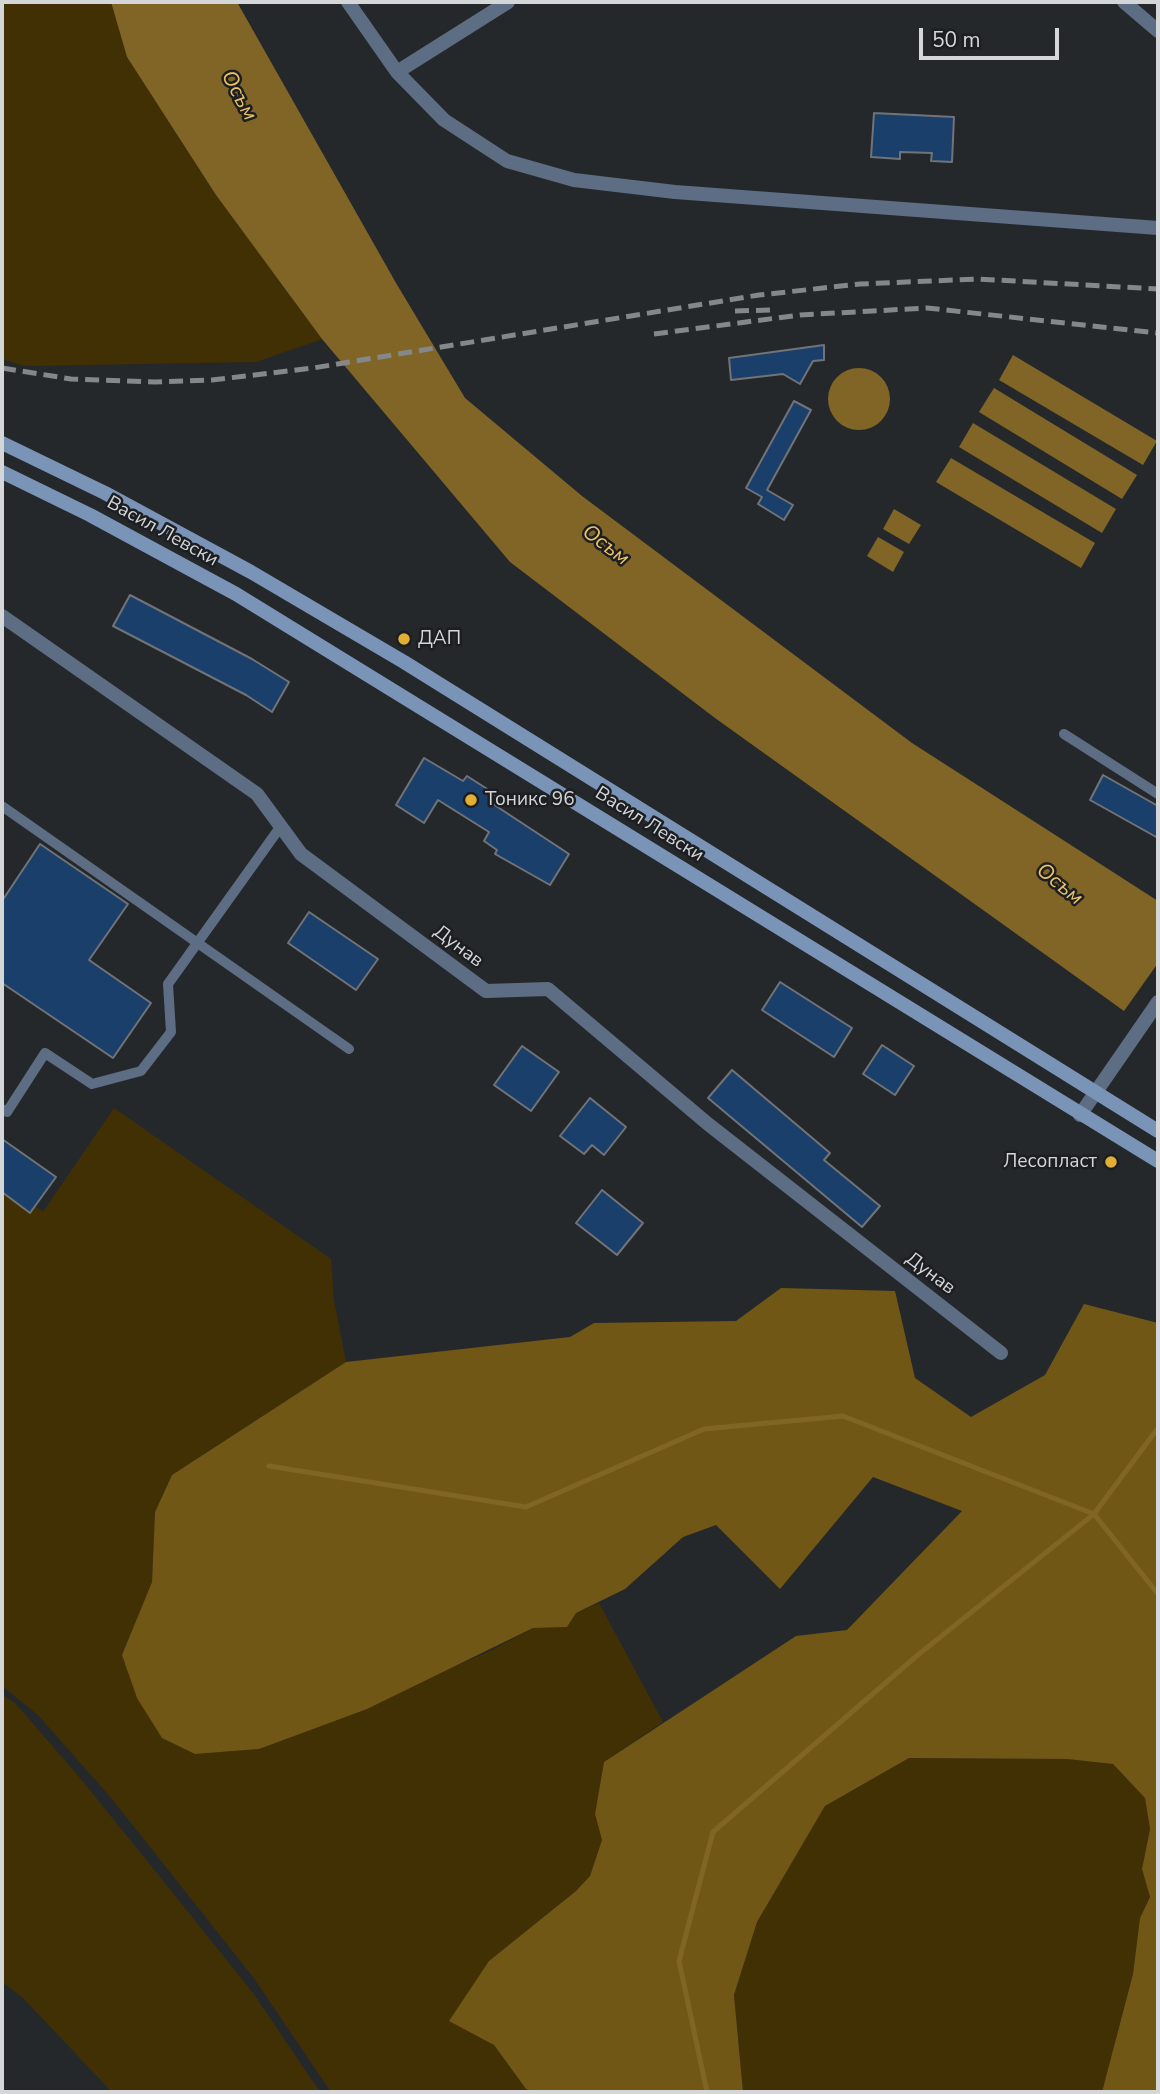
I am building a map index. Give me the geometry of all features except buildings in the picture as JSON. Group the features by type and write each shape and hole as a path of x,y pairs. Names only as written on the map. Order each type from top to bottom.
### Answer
{"main road":[{"name":"Васил Левски","path":"2,443 105,493 239,565 393,655 1158,1131"},
{"name":"Васил Левски","path":"2,472 236,594 1158,1161"}],"street":[{"path":"348,2 397,72 444,120 507,161 574,180 675,192 1158,228"},
{"path":"397,72 508,2"},
{"path":"1124,2 1158,31"},
{"name":"Дунав","path":"2,616 257,794 302,855 486,991 548,989 708,1124 1001,1353"},
{"path":"1080,1115 1158,1002"}],"lane":[{"path":"1064,734 1158,794"},
{"path":"2,806 349,1049"},
{"path":"2,1109 7,1112 45,1053 92,1084 141,1071 171,1031 169,984 281,826"}],"shaded area":[{"path":"2,2 111,2 127,57 216,195 322,339 256,362 24,366 2,359"},
{"path":"114,1108 331,1259 334,1300 346,1362 172,1475 155,1512 152,1582 122,1655 195,1754 259,1749 488,1652 533,1628 567,1627 576,1613 599,1603 663,1722 604,1762 595,1814 602,1840 590,1876 576,1891 489,1961 494,2045 526,2089 534,2092 331,2092 253,1977 112,1799 38,1715 2,1686 2,1181 43,1212"},
{"path":"781,1288 895,1291 915,1378 971,1417 1045,1375 1084,1304 1158,1323 1158,2092 1102,2092 1133,1974 1140,1918 1150,1897 1142,1869 1150,1829 1145,1798 1113,1764 1067,1759 909,1758 825,1806 757,1922 734,1995 743,2092 534,2092 526,2089 494,2045 449,2021 489,1961 576,1891 590,1876 602,1840 595,1814 604,1762 796,1636 847,1630 962,1511 873,1477 780,1589 716,1525 683,1537 625,1589 576,1613 567,1627 533,1628 367,1709 259,1749 195,1754 162,1738 137,1698 122,1655 152,1582 155,1512 172,1475 346,1362 570,1337 594,1323 736,1321"},
{"path":"2,1695 15,1703 75,1772 253,1993 320,2092 112,2092 22,1997 2,1982"},
{"path":"909,1758 1067,1759 1113,1764 1145,1798 1150,1829 1142,1869 1150,1897 1140,1918 1133,1974 1102,2092 743,2092 734,1995 757,1922 825,1806"}],"water":[{"name":"Осъм","path":"111,2 237,2 396,283 465,398 582,496 912,743 1158,901 1158,963 1124,1011 715,718 510,562 322,339 216,195 127,57"},
{"path":"1013,355 1157,441 1143,465 999,380"},
{"path":"859,368 871,370 881,377 888,387 888,411 881,421 871,428 859,430 847,428 837,421 830,411 828,399 830,387 837,377 847,370"},
{"path":"994,388 1137,475 1122,499 979,412"},
{"path":"973,423 1116,509 1102,533 959,447"},
{"path":"951,458 1095,543 1081,568 936,482"},
{"path":"894,509 921,525 909,544 883,529"},
{"path":"878,537 904,552 893,572 867,556"}],"waterway":[{"path":"269,1466 526,1507 704,1429 843,1416 1094,1514 919,1654 713,1832 679,1961 707,2092"},
{"path":"1158,1428 1094,1514 1158,1594"}],"railway":[{"path":"2,368 71,379 155,382 212,380 313,368 759,295 860,284 978,279 1158,289"},
{"path":"654,334 800,315 927,308 1158,333"},
{"path":"735,311 770,310"}],"place":[{"name":"ДАП","path":"404,639"},
{"name":"Тоникс 96","path":"471,800"},
{"name":"Лесопласт","path":"1111,1162"}]}
